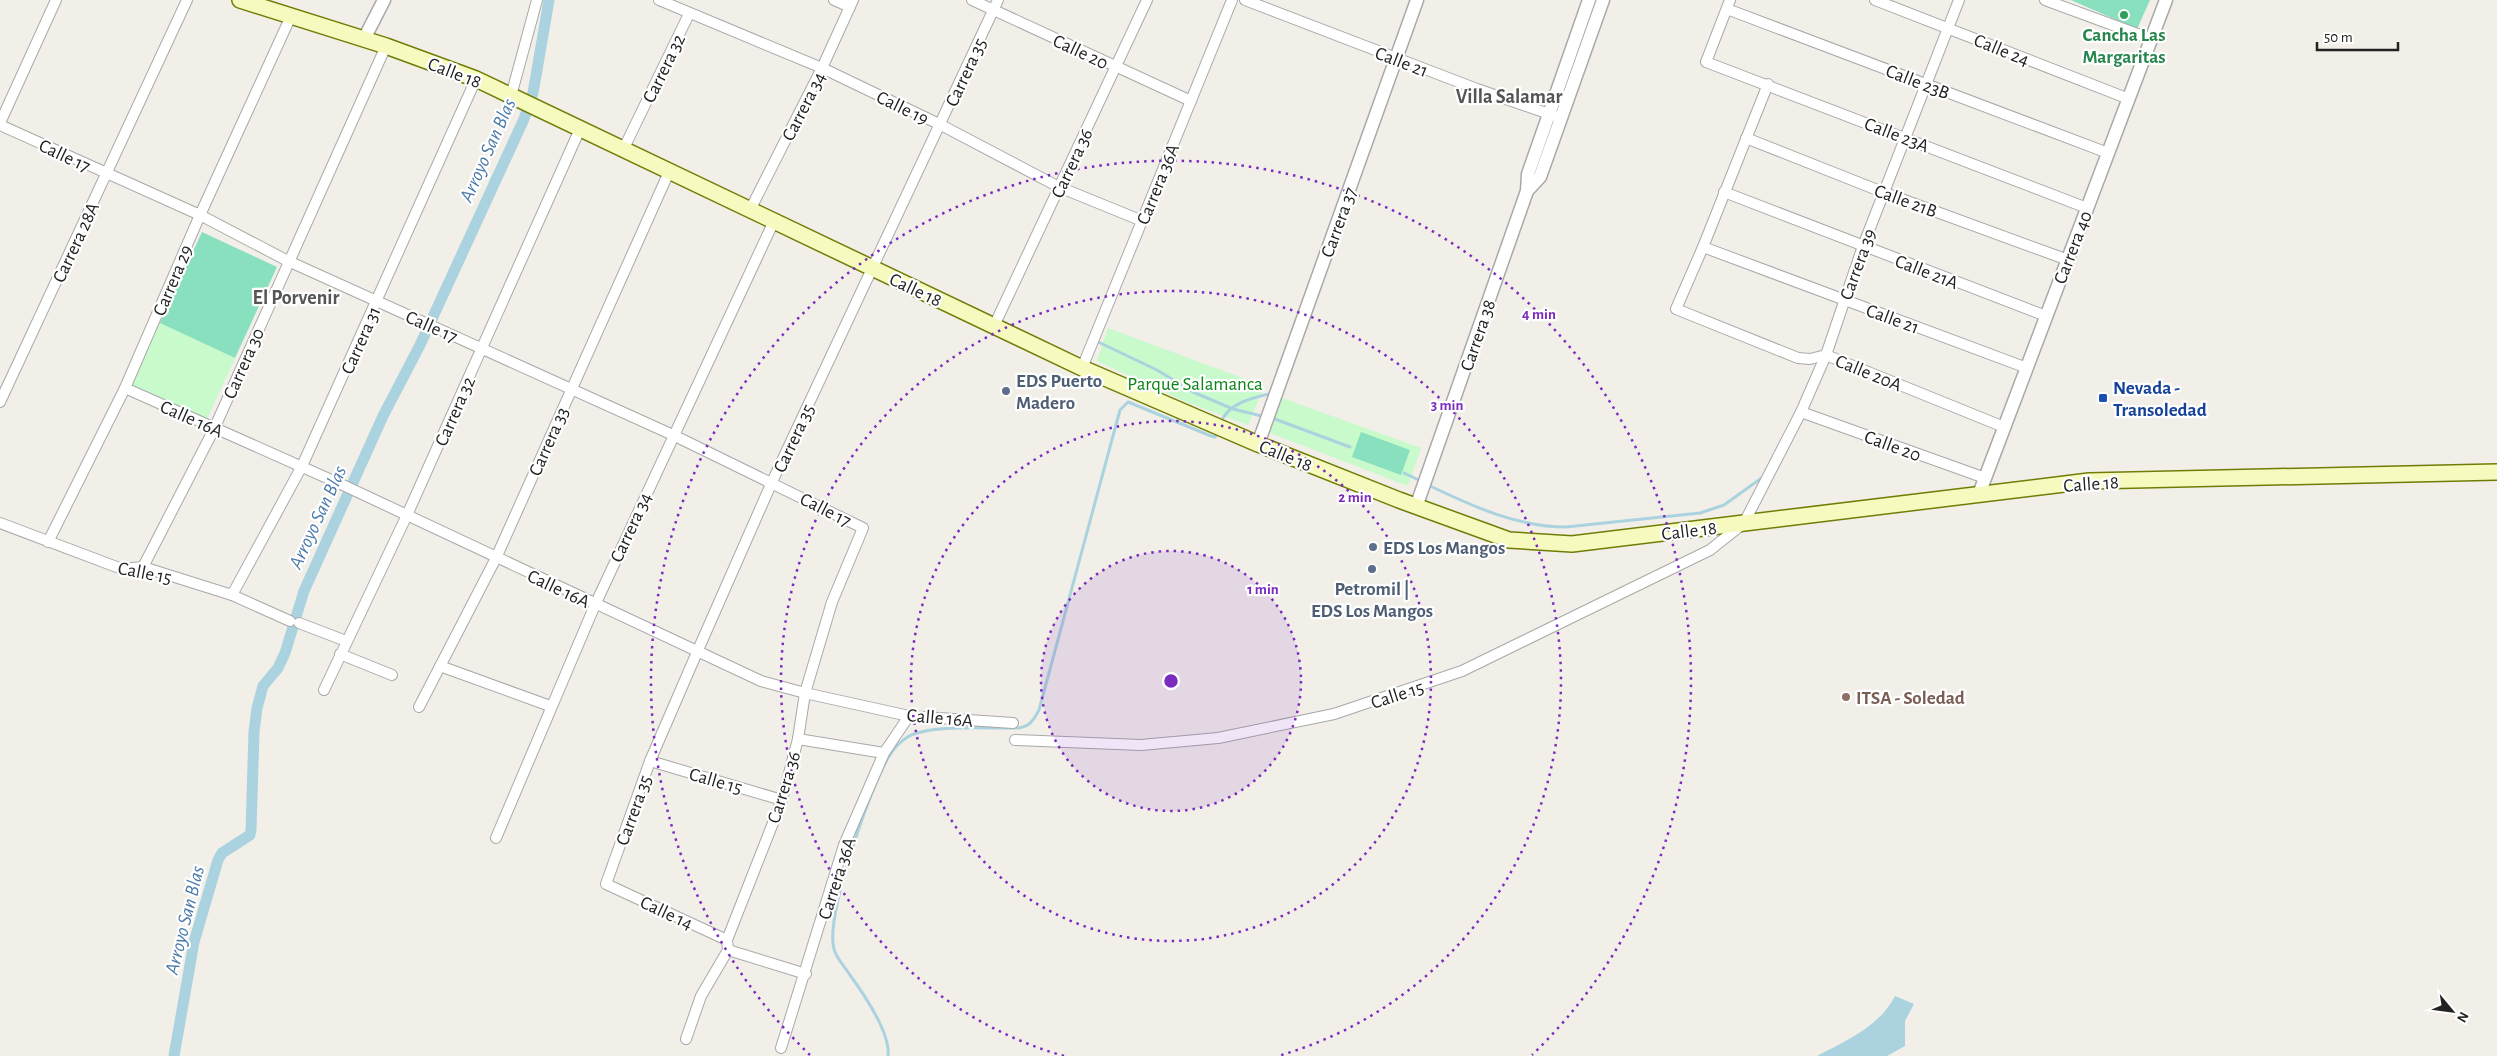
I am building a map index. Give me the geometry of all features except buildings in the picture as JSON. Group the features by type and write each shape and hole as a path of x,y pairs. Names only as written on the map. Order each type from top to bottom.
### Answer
{"main road":[{"name":"Calle 18","path":"248,1 386,46 476,79 1082,368 1258,444 1416,507 1509,540 1539,544 1572,544 2089,481 2497,472"}],"street":[{"path":"0,124 56,0"},
{"name":"Carrera 28A","path":"0,402 187,0"},
{"path":"364,39 384,0"},
{"path":"515,98 537,0"},
{"name":"Calle 19","path":"660,0 689,14 822,68 941,125 1060,187 1140,220 1144,217"},
{"path":"834,0 851,4"},
{"name":"Calle 20","path":"972,0 996,5 1116,67 1191,101"},
{"name":"Carrera 36","path":"994,326 1147,0"},
{"name":"Carrera 36A","path":"1082,368 1232,0"},
{"name":"Calle 21","path":"1245,0 1555,116"},
{"name":"Carrera 37","path":"1258,444 1418,0"},
{"name":"Carrera 38","path":"1555,116 1589,0"},
{"name":"Carrera 38","path":"1416,507 1527,191 1528,174 1555,116 1603,0"},
{"name":"Calle 24","path":"1875,0 2129,99"},
{"name":"Carrera 39","path":"1744,523 1801,412 1826,355 1863,246 1907,138 1959,0"},
{"path":"2045,0 2151,39"},
{"name":"Carrera 40","path":"1979,494 2166,0"},
{"name":"Carrera 34","path":"750,210 822,68 851,4"},
{"name":"Calle 23A","path":"1729,4 1706,62 1768,84 2087,208"},
{"name":"Calle 23B","path":"1729,4 1928,84 2108,153"},
{"name":"Carrera 35","path":"606,884 650,761 772,482 996,5"},
{"name":"Carrera 32","path":"623,150 689,14"},
{"name":"Carrera 29","path":"48,542 125,388 200,215 291,16"},
{"name":"Carrera 30","path":"143,567 214,429 386,46"},
{"name":"Carrera 31","path":"232,595 302,466 476,79"},
{"path":"1704,247 1768,84"},
{"name":"Calle 17","path":"0,124 106,174 200,215 288,261 377,302 673,434 863,528"},
{"name":"Carrera 32","path":"324,690 407,515 580,129"},
{"name":"Calle 21B","path":"1746,138 1885,193 2068,260"},
{"name":"Carrera 33","path":"420,707 496,558 669,172"},
{"name":"Calle 21A","path":"1724,192 2046,316"},
{"name":"Carrera 34","path":"496,838 550,706 595,604 774,221"},
{"name":"Calle 21","path":"1704,247 2027,368"},
{"name":"Calle 20A","path":"1704,247 1676,309 1798,358 1810,359 1826,355 2004,426"},
{"name":"Calle 16A","path":"125,388 214,429 302,466 761,681 805,693 909,716 1013,723"},
{"name":"Calle 20","path":"1801,412 1985,478"},
{"name":"Calle 15","path":"0,523 122,569 143,567 232,595 346,641"},
{"name":"Calle 15","path":"1014,740 1141,745 1218,738 1334,714 1462,671 1710,550 1744,523"},
{"name":"Carrera 36","path":"686,1039 701,996 728,945 782,800 798,739 805,693 832,602 863,528"},
{"path":"340,654 392,675"},
{"path":"440,666 550,706"},
{"name":"Carrera 36A","path":"781,1048 806,974 844,845 884,753 909,716"},
{"path":"798,739 884,753"},
{"name":"Calle 15","path":"650,761 782,800"},
{"name":"Calle 14","path":"606,884 728,945 806,974"}],"green space":[{"name":"Cancha Las Margaritas","path":"2071,0 2150,0 2137,29"},
{"path":"202,232 277,267 235,358 160,323"},
{"path":"160,323 235,358 206,421 131,386"},
{"name":"Parque Salamanca","path":"1108,328 1264,386 1248,425 1186,402 1097,361"},
{"name":"Parque Salamanca","path":"1282,398 1421,448 1408,486 1270,433"},
{"path":"1361,432 1410,450 1401,475 1352,457"}],"water":[{"path":"1895,996 1914,1004 1905,1021 1905,1046 1887,1056 1817,1056 1861,1032 1880,1016"}],"waterway":[{"name":"Arroyo San Blas","path":"174,1056 194,942 218,860 222,853 250,835 254,732 257,708 263,686 278,668 285,653 304,591 383,416 420,345 524,119 533,93 549,0"},
{"path":"1094,340 1157,370 1193,392 1233,409 1266,417"},
{"path":"1221,423 1224,416 1235,406 1250,399 1273,393"},
{"path":"888,1056 888,1047 881,1025 862,992 835,952 833,933 842,882 851,853 871,796 888,758 903,740 919,732 947,728 1019,728 1029,724 1035,717 1039,710 1120,410 1128,402 1211,436 1215,437 1218,432"},
{"path":"1272,418 1350,447"},
{"path":"1404,473 1423,482"},
{"path":"1428,485 1495,514 1530,523 1566,527 1700,513 1724,505 1763,477"}],"place":[{"name":"Cancha Las Margaritas","path":"2124,15"},
{"name":"EDS Puerto Madero","path":"1006,391"},
{"name":"Nevada - Transoledad","path":"2103,398"},
{"name":"EDS Los Mangos","path":"1373,547"},
{"name":"Petromil | EDS Los Mangos","path":"1372,569"},
{"name":"ITSA - Soledad","path":"1846,697"}],"district":[{"name":"Villa Salamar","path":"1509,96"},
{"name":"El Porvenir","path":"296,297"}]}
